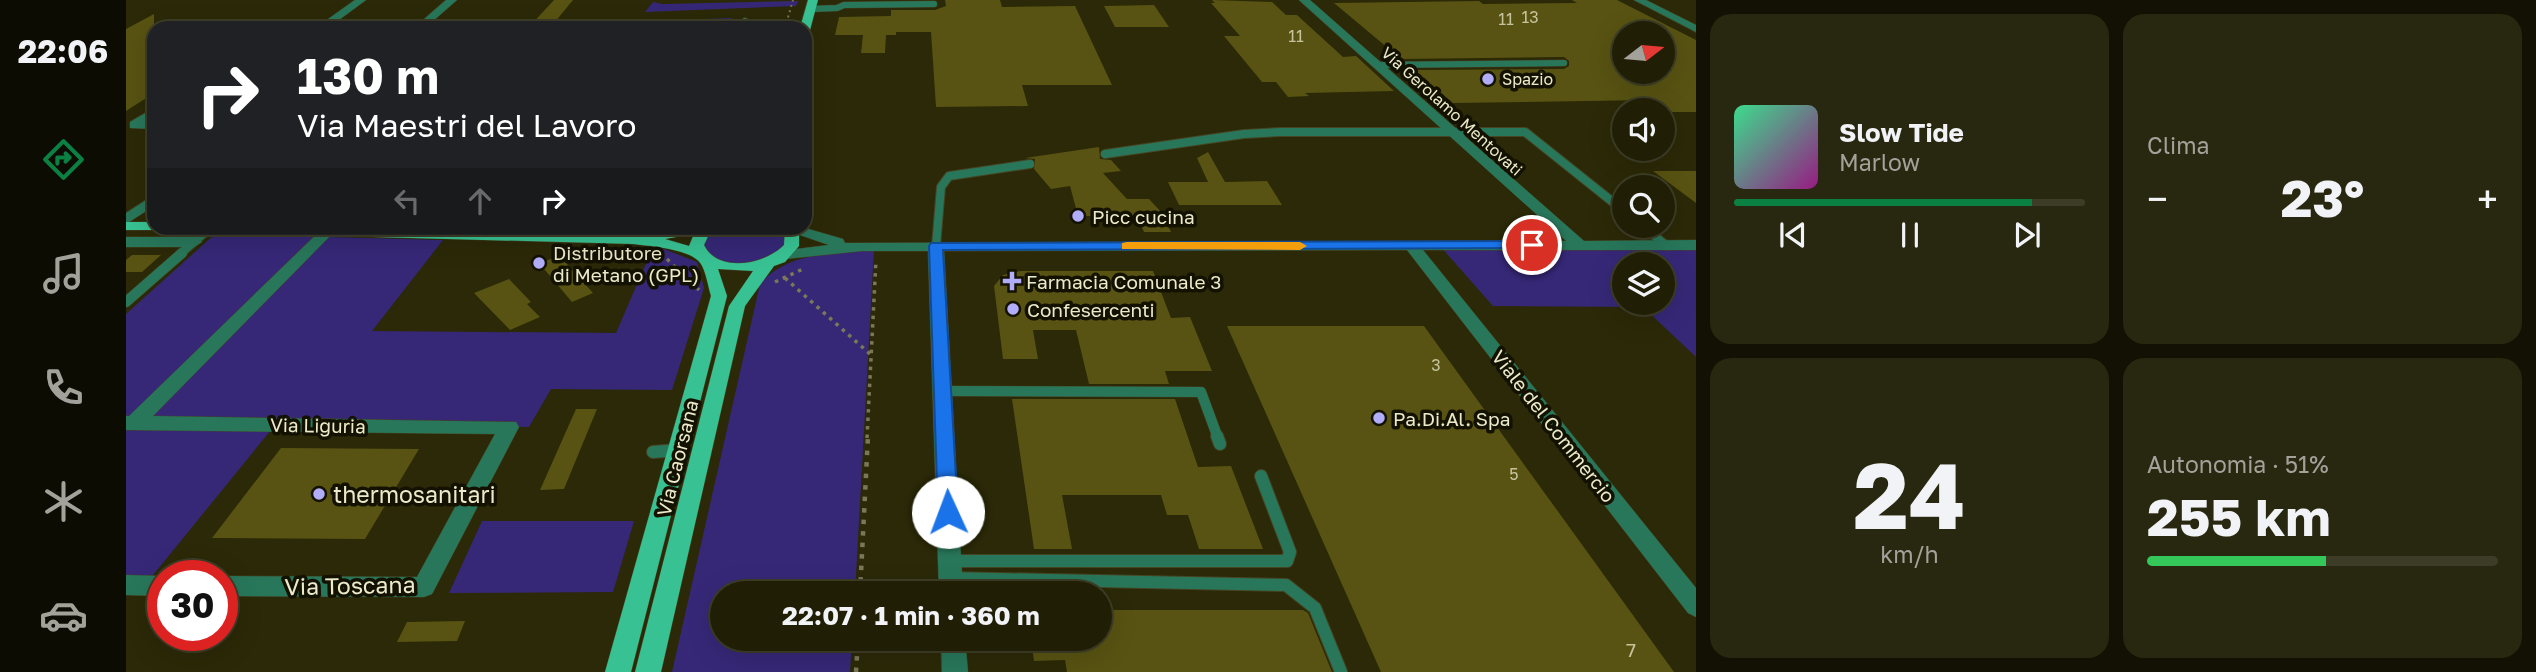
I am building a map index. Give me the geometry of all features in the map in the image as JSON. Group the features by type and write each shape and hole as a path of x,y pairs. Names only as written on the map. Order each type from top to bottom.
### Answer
{"main road":[{"path":"796,21 801,0"},
{"path":"126,226 147,226"},
{"path":"480,235 633,239 667,244 737,268 777,258 792,245 795,235"},
{"path":"633,239 646,235"},
{"path":"700,235 695,245 703,257"},
{"name":"Via Caorsana","path":"618,672 712,326 703,257"},
{"name":"Via Caorsana","path":"648,672 737,306 746,291 777,258"}],"street":[{"path":"331,21 361,0"},
{"path":"427,21 452,0"},
{"name":"Via Gerolamo Mentovati","path":"1304,0 1580,245"},
{"path":"1639,0 1696,29"},
{"path":"147,117 134,125 147,125"},
{"path":"126,220 147,204"},
{"path":"126,242 193,235"},
{"path":"130,423 324,235"},
{"path":"810,235 865,252"},
{"path":"777,258 936,246 1696,245"},
{"path":"936,246 951,577"},
{"name":"Viale del Commercio","path":"1411,246 1696,606"},
{"name":"Via Liguria","path":"130,423 509,427"},
{"name":"Via Toscana","path":"238,586 424,587 509,427"},
{"path":"126,585 147,586"},
{"path":"954,651 955,672"}],"lane":[{"path":"811,5 837,8 844,5 934,4"},
{"path":"1377,65 1564,63"},
{"path":"1105,154 1244,134 1525,132 1612,201"},
{"path":"936,246 941,187 949,176 1030,164"},
{"path":"126,302 193,235"},
{"path":"1657,238 1667,246"},
{"path":"942,391 1200,392 1220,444"},
{"path":"653,452 679,450"},
{"path":"951,577 1287,561 1290,552 1261,476"},
{"path":"951,577 1286,586 1315,608 1341,672"}],"path":[{"path":"787,21 793,0"},
{"path":"861,581 876,257 865,252"},
{"path":"746,291 761,289 813,263"},
{"path":"785,278 870,354"},
{"path":"856,672 857,651"}],"shaded area":[{"path":"798,1 796,6 645,12 653,2"},
{"path":"732,18 731,21 655,21"},
{"path":"214,235 443,240 372,331 616,333 654,245 697,262 704,288 672,390 551,389 529,427 275,425 165,560 147,560 145,585 126,585 126,314"},
{"path":"706,235 788,235 784,249 753,263 733,264 703,249"},
{"path":"1696,245 1696,357 1651,315 1675,315 1675,252 1612,252 1612,307 1493,306 1440,246"},
{"path":"874,249 856,581 710,581 710,651 851,651 850,672 672,672 760,284 784,265 828,254"},
{"path":"482,521 634,521 613,592 449,593"}],"building":[{"path":"554,0 573,0 556,21 534,21"},
{"path":"945,0 1000,0 1002,7 1075,6 1112,85 1022,85 1028,106 936,107 931,32 896,32 896,35 886,35 885,53 861,53 863,35 835,35 839,17 891,16 891,10 935,10 946,6"},
{"path":"1212,0 1272,2 1286,15 1297,15 1343,57 1356,56 1394,91 1305,93 1309,96 1288,97 1276,82 1262,82 1224,36 1240,36 1211,3 1215,3"},
{"path":"1617,0 1658,21 1612,21 1612,84 1675,84 1675,29 1696,40 1696,112 1675,112 1675,98 1453,103 1414,70 1564,69 1569,66 1569,61 1564,57 1401,59 1334,3 1479,1 1483,4"},
{"path":"1154,5 1169,27 1115,27 1104,6"},
{"path":"154,14 154,21 147,21 147,98 126,111 126,29"},
{"path":"1099,147 1100,159 1111,160 1121,171 1103,173 1127,199 1149,199 1174,226 1168,226 1171,232 1144,232 1137,216 1078,216 1070,186 1051,189 1034,169 1035,159 1025,158"},
{"path":"1208,152 1225,182 1267,181 1282,205 1179,205 1168,182 1208,182 1197,158"},
{"path":"1653,171 1696,171 1696,203 1675,187 1675,175 1658,175"},
{"path":"132,255 161,255 142,272 126,272 126,260"},
{"path":"560,256 593,293 572,302 539,263"},
{"path":"1021,271 1153,271 1171,318 1190,317 1212,371 1165,371 1169,384 1089,384 1076,330 1033,330 1038,359 1003,359 994,286 1003,275"},
{"path":"509,279 531,302 527,304 540,317 510,330 474,293"},
{"name":"Pa.Di.Al. Spa","path":"1227,326 1424,326 1674,672 1381,672"},
{"path":"1012,399 1175,399 1198,467 1231,466 1263,549 1199,549 1188,515 1167,515 1161,495 1062,495 1072,549 1034,549"},
{"path":"576,409 597,409 564,489 540,490"},
{"name":"thermosanitari","path":"281,448 419,449 365,539 212,538"},
{"path":"1112,610 1303,610 1308,613 1332,672 1067,672 1065,660 1034,661 1033,651 1112,651"},
{"path":"465,621 457,641 397,642 407,622"}],"slow traffic":[{"path":"1127,246 1300,246"}],"place":[{"name":"Spazio","path":"1488,79"},
{"name":"Picc cucina","path":"1078,216"},
{"name":"Distributore di Metano (GPL)","path":"539,263"},
{"name":"Farmacia Comunale 3","path":"1012,281"},
{"name":"Confesercenti","path":"1013,309"},
{"name":"Pa.Di.Al. Spa","path":"1379,418"},
{"name":"thermosanitari","path":"319,494"}],"route":[{"path":"948,512 936,246 1532,245"}]}
